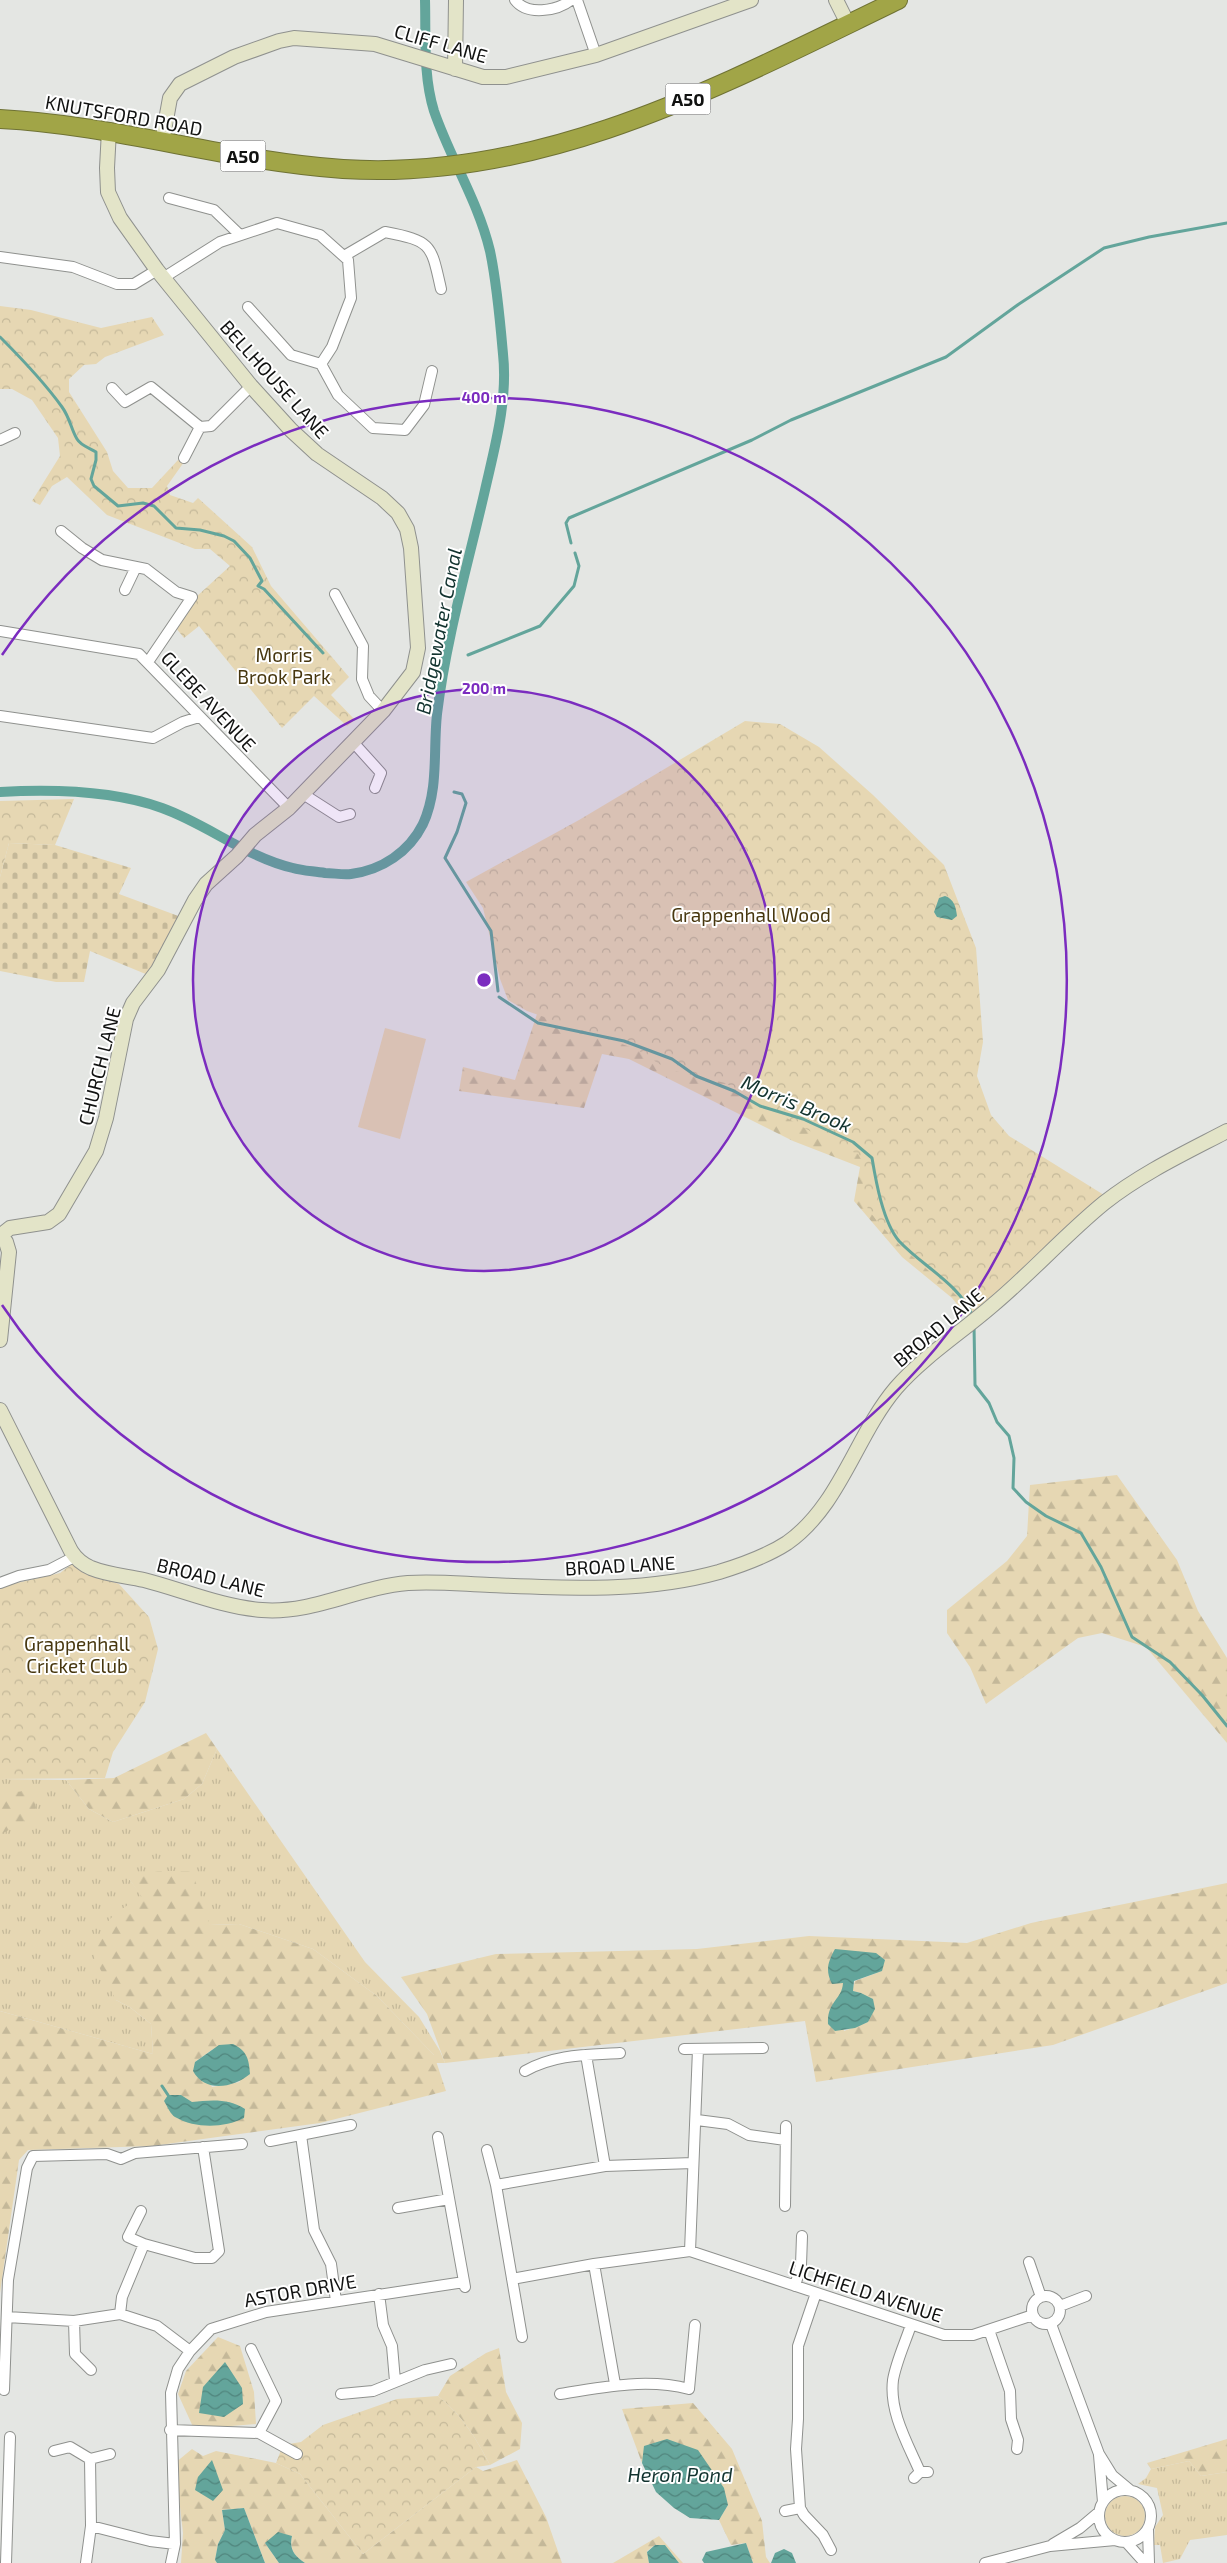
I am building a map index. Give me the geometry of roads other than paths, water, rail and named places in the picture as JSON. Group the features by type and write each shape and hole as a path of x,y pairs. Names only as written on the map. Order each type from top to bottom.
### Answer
{"highway":[{"name":"KNUTSFORD ROAD","path":"0,119 66,123 243,156 344,169 435,166 475,162 560,144 649,116 898,0"}],"street":[{"path":"455,69 456,0"},
{"path":"515,0 521,7 536,11 571,0"},
{"path":"577,0 596,55"},
{"name":"CLIFF LANE","path":"162,142 170,98 180,84 234,57 279,41 294,38 368,43 395,49 483,77 506,77 596,55 751,0"},
{"path":"836,0 848,24"},
{"name":"BELLHOUSE LANE","path":"109,130 108,192 120,218 160,274 252,386 291,430 317,454 392,508 407,529 412,558 418,648 413,672 383,711 303,794 248,842"},
{"path":"169,198 214,210 240,235"},
{"path":"0,256 73,267 117,284 134,284 160,274 220,242 277,223 320,235 348,260 351,298 332,347 321,364"},
{"path":"344,256 385,232 417,238 433,254 441,289"},
{"path":"248,307 291,355 321,364 338,395 373,428 405,430 424,405 432,372"},
{"path":"112,388 125,402 151,387 200,427 211,426 252,386"},
{"path":"184,458 200,427"},
{"path":"0,440 15,433"},
{"path":"61,531 82,548 102,560 146,569 176,592 192,598 148,662"},
{"path":"125,590 136,567"},
{"path":"335,594 363,646 362,680 369,696 383,711"},
{"name":"GLEBE AVENUE","path":"0,630 139,654 199,718 289,808"},
{"path":"0,716 153,738 183,722 199,718"},
{"path":"353,742 381,773 375,788"},
{"path":"303,794 340,817 350,814"},
{"name":"CHURCH LANE","path":"0,1235 10,1228 48,1222 59,1214 96,1151 106,1118 126,1019 133,1003 158,970 195,900 206,884 237,856 248,842"},
{"name":"BROAD LANE","path":"74,1556 84,1564 99,1571 141,1579 235,1606 269,1610 298,1609 378,1587 411,1583 596,1588 658,1585 703,1576 758,1558 788,1542 802,1531 835,1487 896,1388 921,1364 984,1313 1105,1202 1165,1163 1227,1131"},
{"path":"0,1235 6,1242 9,1252 0,1340"},
{"path":"0,1410 74,1556 49,1570 19,1576 0,1583"},
{"path":"684,2049 763,2048"},
{"path":"512,2279 594,2264 690,2251 697,2120 698,2049"},
{"path":"525,2071 542,2061 554,2058 620,2053"},
{"path":"586,2055 605,2166"},
{"path":"697,2120 728,2124 749,2135 785,2140"},
{"path":"270,2141 351,2125"},
{"path":"785,2206 786,2126"},
{"path":"301,2135 314,2230 331,2264 336,2301"},
{"name":"ASTOR DRIVE","path":"171,2563 175,2544 170,2430 171,2393 178,2369 190,2352 211,2329 266,2312 379,2294 465,2285 438,2137"},
{"path":"4,2390 8,2280 28,2168 33,2156 107,2154 121,2158 135,2153 242,2144"},
{"path":"141,2211 128,2237 144,2244 195,2258 212,2258 219,2251 203,2147"},
{"path":"487,2150 496,2185 522,2337"},
{"path":"496,2185 605,2166 694,2163"},
{"path":"398,2208 449,2199"},
{"path":"795,2286 800,2270 802,2236"},
{"path":"120,2314 122,2297 144,2244"},
{"name":"LICHFIELD AVENUE","path":"690,2251 911,2325 949,2335 973,2335 1033,2315"},
{"path":"1029,2262 1041,2297"},
{"path":"594,2264 616,2384"},
{"path":"816,2293 798,2346 796,2449 800,2508 823,2535 831,2550"},
{"path":"379,2294 383,2325 392,2346 395,2381"},
{"path":"1060,2306 1086,2296"},
{"path":"1041,2297 1055,2298 1060,2306 1058,2318 1051,2324 1042,2324 1033,2315 1034,2302 1041,2297"},
{"path":"7,2317 74,2321 120,2314 157,2326 190,2352"},
{"path":"74,2321 74,2354 91,2370"},
{"path":"1051,2324 1099,2454 1112,2475 1130,2490"},
{"path":"560,2394 616,2384 678,2386 689,2389 695,2325"},
{"path":"911,2325 895,2372 893,2394 894,2406 921,2474"},
{"path":"989,2330 1010,2390 1011,2419 1018,2440 1017,2451"},
{"path":"252,2349 276,2401 259,2433"},
{"path":"341,2394 373,2391 395,2381 452,2364"},
{"path":"170,2430 259,2433 297,2454"},
{"path":"6,2563 10,2437"},
{"path":"54,2451 70,2447 90,2459 110,2454"},
{"path":"1099,2454 1103,2529 1145,2563"},
{"path":"86,2563 92,2526 90,2459"},
{"path":"1050,2546 1080,2528 1114,2492 1130,2490 1138,2492 1150,2505 1151,2522 1148,2530 1149,2563"},
{"path":"785,2511 800,2508"},
{"path":"92,2526 150,2541 175,2544"},
{"path":"985,2563 1050,2546 1134,2541 1148,2530"}],"water":[{"path":"945,896 951,899 955,907 957,916 952,920 937,917 934,912 939,898"},
{"path":"835,1949 876,1953 885,1960 882,1971 854,1981 853,1991 873,1999 875,2009 868,2022 855,2028 835,2031 828,2024 828,2016 832,2005 842,1989 843,1983 832,1984 828,1970 829,1962"},
{"path":"233,2044 246,2056 250,2074 236,2083 220,2086 205,2083 198,2078 193,2071 195,2062 219,2045"},
{"path":"168,2095 181,2095 192,2102 226,2101 245,2109 244,2118 228,2124 210,2126 192,2124 172,2114 164,2101"},
{"path":"225,2362 242,2388 243,2404 224,2417 199,2413 203,2387"},
{"name":"Heron Pond","path":"667,2439 698,2450 724,2488 728,2505 719,2520 690,2518 674,2508 656,2492 642,2463 644,2446"},
{"path":"212,2460 223,2490 213,2501 195,2490 198,2477"},
{"path":"244,2508 265,2563 217,2563 215,2560 218,2544 225,2530 222,2510"},
{"path":"278,2532 292,2536 291,2545 293,2552 305,2563 279,2563 265,2543"},
{"path":"746,2543 753,2563 704,2563 702,2560 706,2552"},
{"path":"655,2545 665,2545 679,2563 649,2563 647,2552"},
{"path":"784,2549 792,2553 796,2563 771,2563 775,2553"}],"waterway":[{"name":"Bridgewater Canal","path":"0,792 61,791 123,797 179,815 276,863 297,869 325,873 351,874 384,864 410,843 423,824 428,811 433,784 437,714 446,658 496,440 504,388 498,302 490,251 471,197 430,98 426,56 425,0"},
{"path":"571,543 566,523 569,518 752,440 791,420 946,357 1019,304 1104,248 1149,237 1227,223"},
{"name":"Morris Brook","path":"0,337 32,371 65,411 79,441 96,452 91,479 94,486 118,506 143,503 154,506 176,528 200,530 224,536 234,541 250,558 262,581 258,586 264,589 323,653"},
{"path":"468,655 540,626 574,586 579,566 575,553"},
{"name":"Morris Brook","path":"454,792 462,794 466,803 457,832 445,858 491,931 498,991"},
{"name":"Morris Brook","path":"499,997 538,1023 624,1041 672,1059 696,1076 734,1091 760,1106 803,1119 853,1142 872,1158 884,1213 893,1233 908,1250 950,1285 967,1305 973,1317"},
{"name":"Morris Brook","path":"974,1325 975,1385 989,1403 997,1422 1009,1436 1014,1458 1013,1488 1026,1502 1046,1516 1081,1533 1101,1567 1132,1637 1170,1662 1202,1695 1227,1726"},
{"path":"162,2086 168,2095"}],"park label":[{"name":"Morris Brook Park","path":"284,665"},
{"name":"Grappenhall Wood","path":"751,914"},
{"name":"Grappenhall Cricket Club","path":"77,1654"}]}
